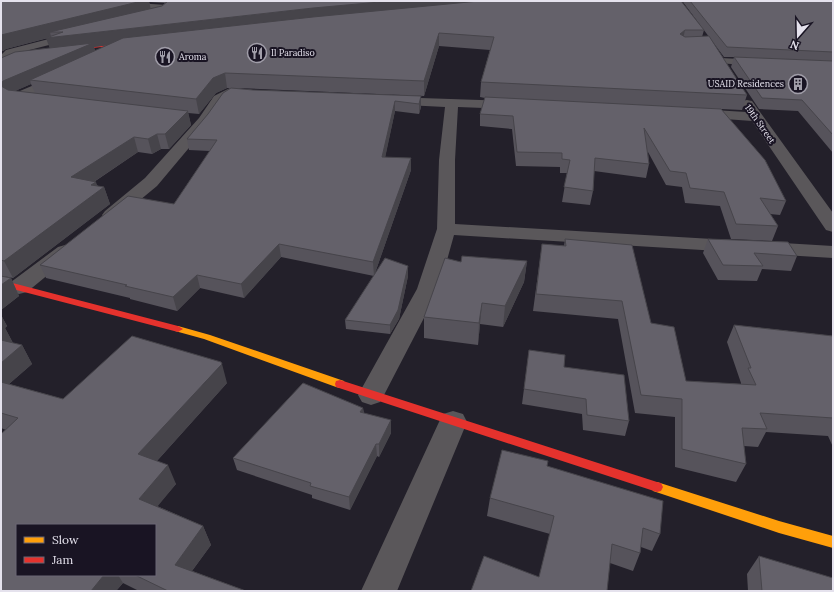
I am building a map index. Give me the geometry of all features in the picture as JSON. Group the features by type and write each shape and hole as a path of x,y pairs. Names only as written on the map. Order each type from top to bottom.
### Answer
{"street":[{"path":"65,1 167,8 168,10 147,17"},
{"path":"6,56 89,32"},
{"path":"6,56 144,43 55,55"},
{"path":"104,59 130,46"},
{"path":"720,62 775,63"},
{"path":"1,104 72,73"},
{"name":"19th Street","path":"738,91 833,226"},
{"path":"100,223 151,182 196,120 219,99 230,92 263,95"},
{"path":"14,98 43,102"},
{"path":"381,100 530,106"},
{"path":"371,396 428,289 446,229 447,160 452,103"},
{"path":"687,113 755,117"},
{"path":"446,229 833,252"},
{"path":"19,287 81,238"},
{"path":"1,283 207,337 371,396 779,527 833,542"},
{"path":"379,591 453,422"}],"building":[{"path":"1,1 142,1 1,35"},
{"path":"168,1 391,1 313,8 46,38 63,32 50,32 162,6"},
{"path":"479,1 681,1 704,30 685,30 680,34 685,37 709,36 747,95 481,82 494,37 439,33 424,81 225,73 213,78 196,99 30,80 123,38 313,17"},
{"path":"690,1 833,1 833,52 727,47"},
{"path":"93,43 3,81 1,84 1,58 15,52"},
{"path":"734,57 833,61 833,135 802,100 762,98"},
{"path":"1,86 8,90 188,111 165,134 157,134 148,139 134,137 71,177 96,182 91,185 104,187 4,261 1,260"},
{"path":"231,88 421,96 419,104 395,101 382,157 411,158 373,262 279,244 241,284 197,275 173,297 40,265 128,196 174,204 217,140 187,139 223,93"},
{"path":"485,97 721,109 765,160 786,201 760,198 778,226 736,224 724,192 690,188 686,173 670,171 644,128 649,164 595,158 593,191 564,187 570,160 562,159 562,153 517,152 513,116 480,114"},
{"path":"565,239 632,245 651,323 674,327 686,381 756,385 748,368 751,368 734,325 833,336 833,418 760,413 767,429 742,428 746,464 682,449 682,399 641,395 622,301 536,294 542,244 566,246"},
{"path":"708,239 788,242 797,256 754,253 763,266 723,265"},
{"path":"462,256 527,261 505,306 482,303 479,323 424,317 445,258 461,262"},
{"path":"385,258 408,266 398,310 390,325 345,320"},
{"path":"1,276 11,278 1,285"},
{"path":"132,336 221,362 222,364 138,454 168,465 139,499 203,526 175,565 246,591 168,591 137,576 156,576 156,524 16,524 16,576 103,576 91,591 1,591 1,434 18,418 1,413 1,382 63,399"},
{"path":"1,340 22,345 1,363"},
{"path":"529,350 565,355 564,367 624,375 629,421 587,415 586,399 524,389"},
{"path":"303,383 363,408 360,412 391,420 379,444 376,444 349,497 310,486 311,483 233,458"},
{"path":"502,450 548,461 547,466 663,501 660,534 643,528 640,553 612,544 607,591 471,591 484,556 539,577 554,516 490,498"},
{"path":"759,556 833,578 833,591 762,591"}],"traffic: slow":[{"path":"178,329 207,337 340,384"},
{"path":"657,487 779,527 833,542"}],"traffic: jam":[{"path":"64,50 137,42"},
{"path":"1,283 178,329"},
{"path":"340,384 657,487"}],"place":[{"name":"Il Paradiso","path":"257,53"},
{"name":"Aroma","path":"165,57"},
{"name":"USAID Residences","path":"798,84"}]}
